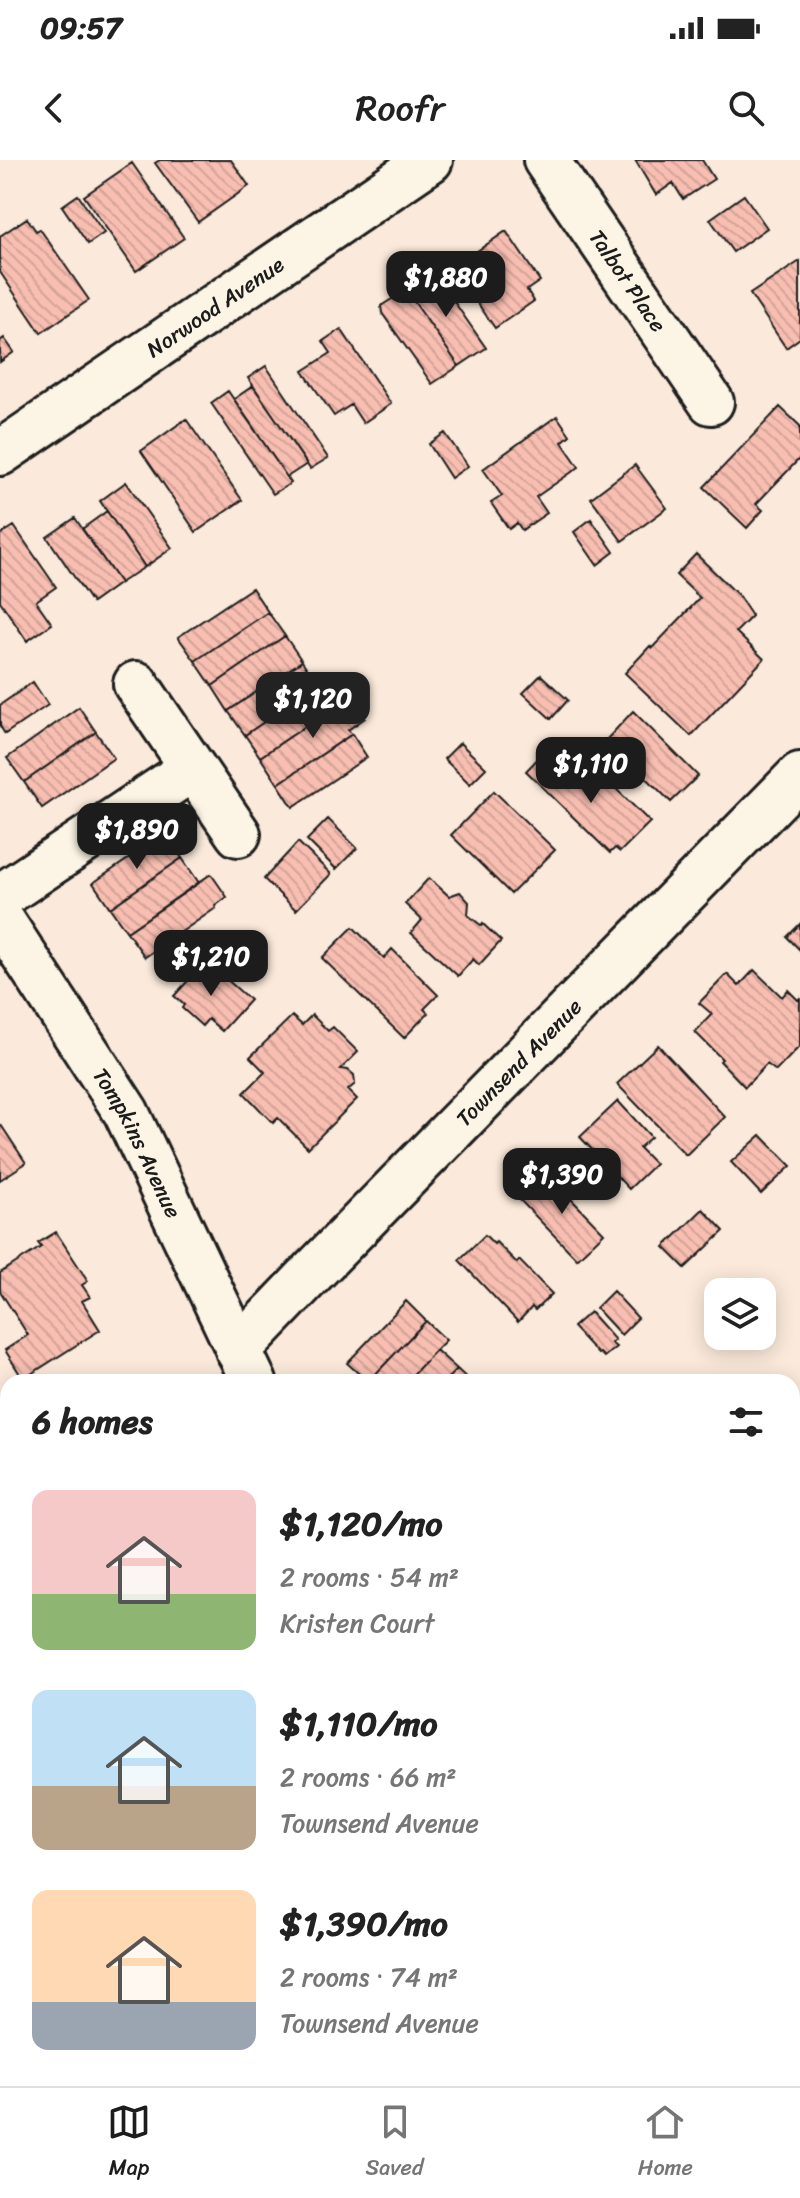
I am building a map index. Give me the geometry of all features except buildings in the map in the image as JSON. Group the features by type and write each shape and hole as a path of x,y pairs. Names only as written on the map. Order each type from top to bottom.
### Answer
{"street":[{"name":"Norwood Avenue","path":"0,453 430,160"},
{"name":"Talbot Place","path":"546,160 711,402"},
{"path":"136,684 238,834"},
{"path":"0,897 193,768"},
{"name":"Townsend Avenue","path":"246,1366 800,775"},
{"name":"Tompkins Avenue","path":"0,918 126,1112 246,1366"}]}
